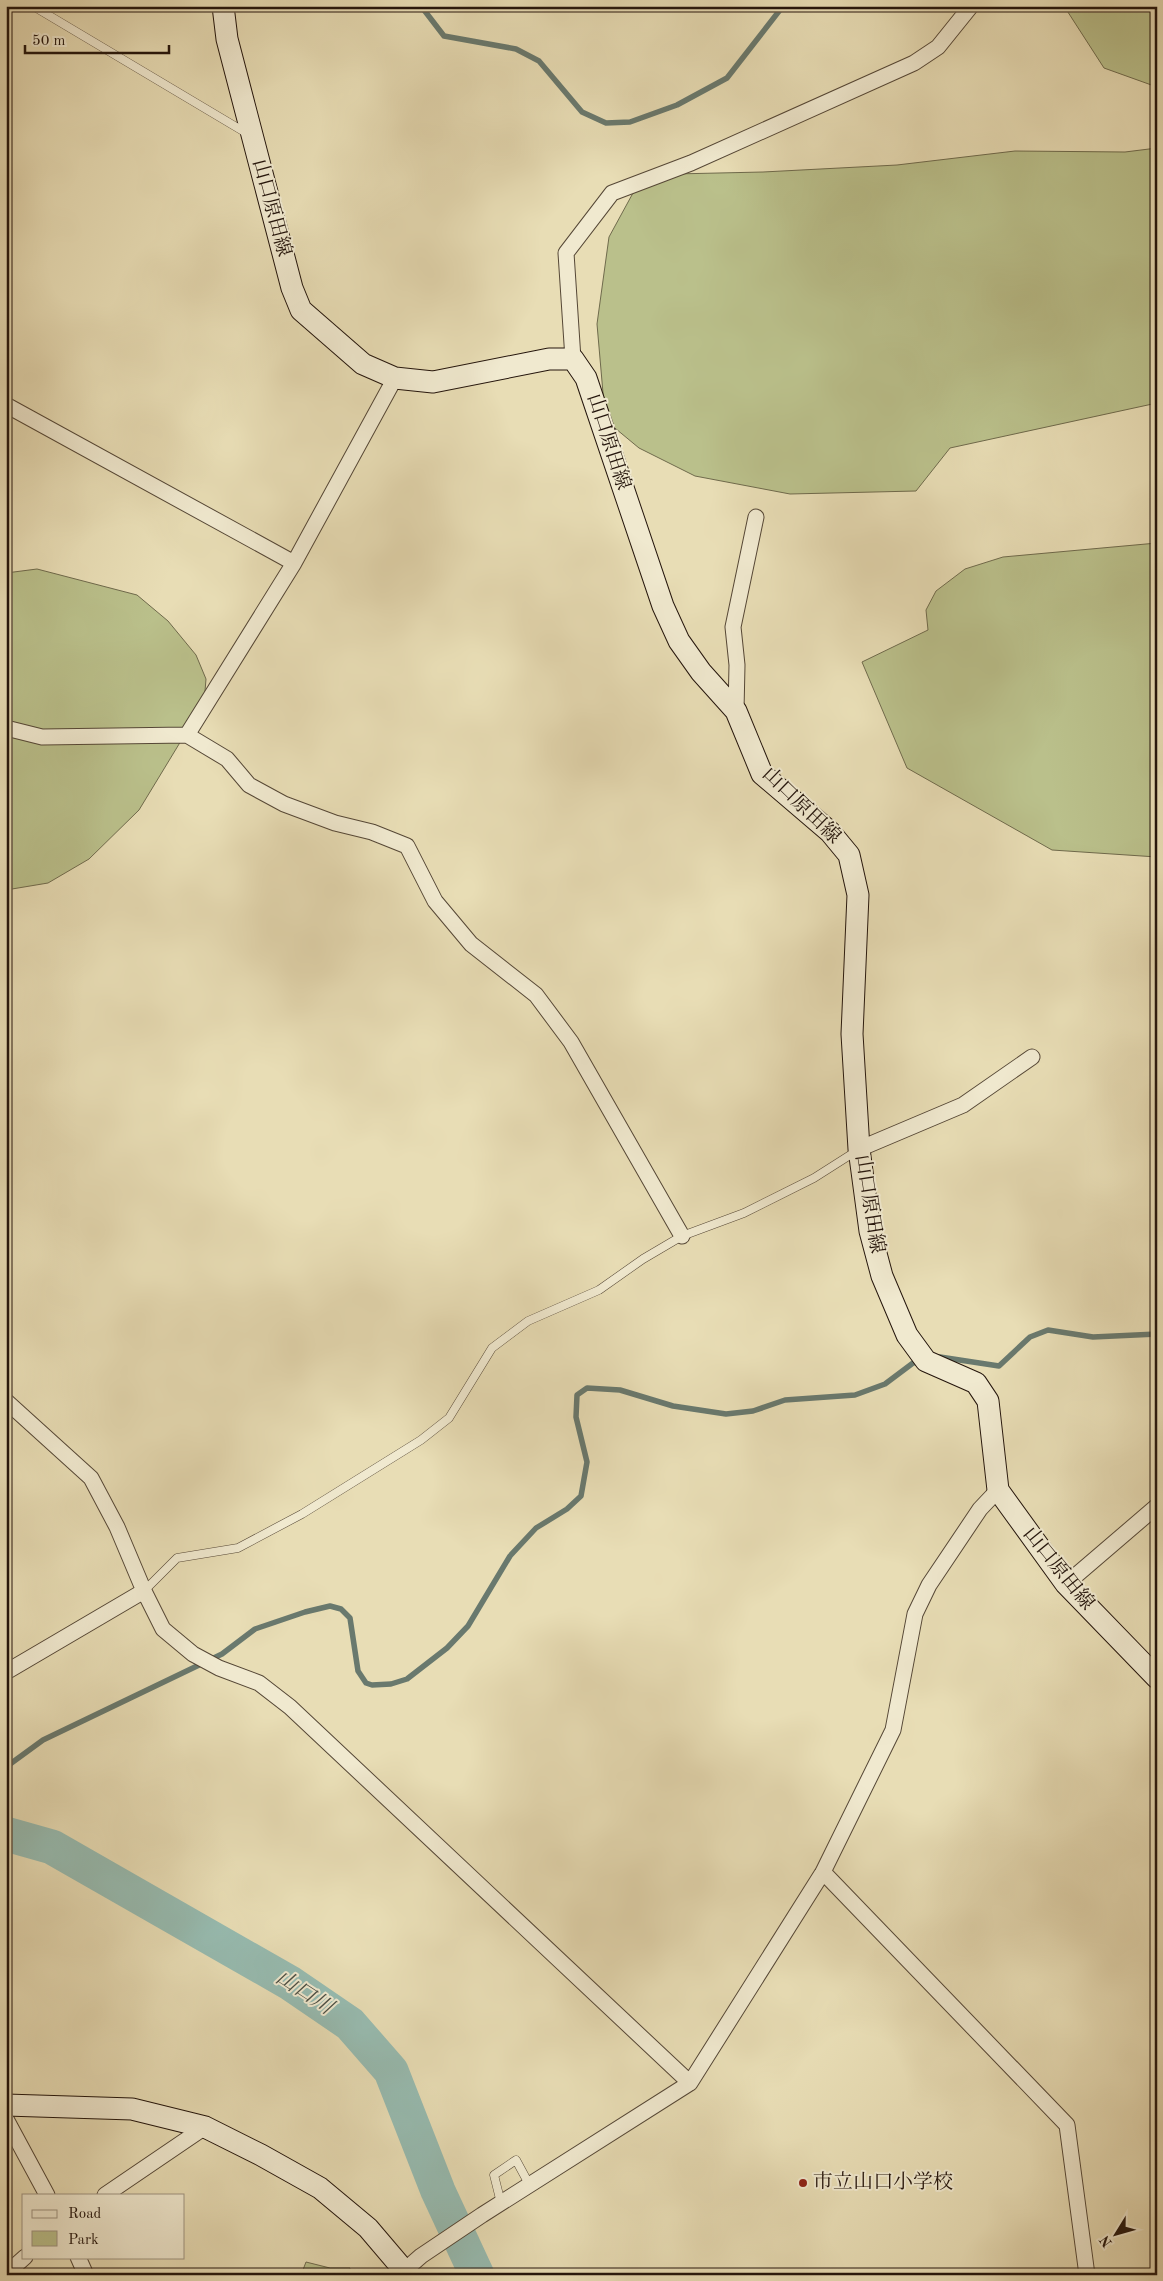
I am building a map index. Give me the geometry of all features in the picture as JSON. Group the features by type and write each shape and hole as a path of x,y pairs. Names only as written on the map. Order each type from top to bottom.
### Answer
{"main road":[{"name":"山口原田線","path":"223,6 227,39 252,137 292,288 301,310 363,364 395,378 433,382 549,359 573,359 586,378 663,606 684,649 701,672 736,711 762,774 830,832 849,855 858,895 852,1034 859,1149 870,1232 882,1276 907,1335 926,1361 976,1383 988,1401 998,1490 1066,1584 1157,1678"},
{"path":"6,2105 132,2109 205,2128 261,2155 320,2188 368,2228 406,2272"}],"street":[{"path":"573,359 566,253 612,193 691,163 914,63 938,47 971,6"},
{"path":"187,735 294,563 395,378"},
{"path":"6,404 294,563"},
{"path":"736,711 737,665 733,627 756,516"},
{"path":"6,728 42,737 187,735 226,759 248,785 284,804 334,823 372,832 407,846 435,901 471,944 536,995 571,1042 682,1236"},
{"path":"859,1149 963,1105 1032,1057"},
{"path":"6,1401 91,1478 117,1527 144,1591 163,1629 193,1654 219,1668 259,1683 290,1707 690,2083"},
{"path":"406,2272 421,2256 501,2202 690,2083 823,1872 893,1730 915,1614 930,1585 975,1516 998,1490"},
{"path":"1066,1584 1157,1506"},
{"path":"6,1672 144,1591"},
{"path":"823,1872 1067,2125 1087,2275"},
{"path":"6,2119 46,2194"},
{"path":"106,2194 205,2128"},
{"path":"6,2274 24,2258"},
{"path":"78,2258 86,2275"}],"lane":[{"path":"32,6 252,137"},
{"path":"144,1591 177,1558 238,1548 302,1514 421,1440 449,1418 492,1348 528,1321 599,1290 643,1259 682,1236 744,1213 814,1178 859,1149"},
{"path":"501,2202 494,2175 516,2160 529,2184"}],"green space":[{"path":"1064,6 1157,6 1157,87 1104,68"},
{"path":"1157,148 1157,403 950,448 916,491 790,494 695,476 639,448 610,424 605,416 597,324 609,237 633,193 674,174 763,172 897,165 1015,151 1125,152"},
{"path":"1157,543 1157,857 1052,850 907,768 862,662 928,630 926,610 936,591 965,569 1003,557"},
{"path":"37,569 137,595 168,621 196,655 206,679 204,703 139,810 89,859 48,883 6,890 6,573"},
{"path":"306,2262 330,2268 350,2268 349,2275 301,2275"}],"waterway":[{"path":"421,6 444,36 516,49 539,61 582,112 606,123 630,122 677,105 727,78 783,6"},
{"path":"940,1357 999,1366 1030,1337 1048,1330 1093,1337 1157,1334"},
{"path":"6,1767 43,1740 222,1654 255,1629 305,1612 330,1606 341,1609 350,1618 358,1671 366,1683 372,1685 391,1684 407,1679 447,1648 468,1626 510,1556 536,1528 567,1509 581,1496 587,1462 576,1417 577,1395 587,1388 620,1390 673,1406 726,1414 753,1411 785,1400 855,1395 885,1384 913,1363 921,1361"},
{"name":"山口川","path":"6,1834 52,1847 290,1983 350,2024 391,2071 438,2191 477,2275"}],"place":[{"name":"市立山口小学校","path":"803,2183"}]}
